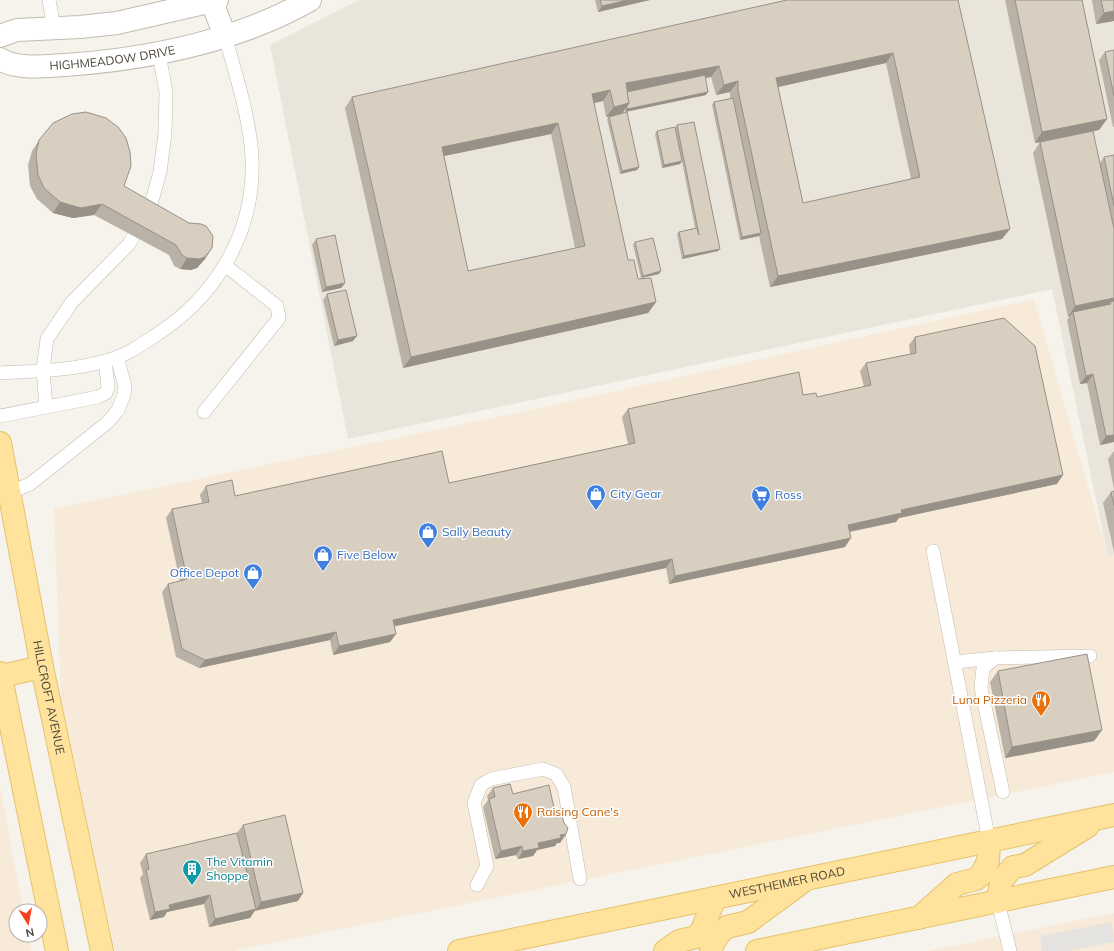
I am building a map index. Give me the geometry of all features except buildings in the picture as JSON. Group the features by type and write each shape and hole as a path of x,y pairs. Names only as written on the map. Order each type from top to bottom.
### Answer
{"main road":[{"name":"HILLCROFT AVENUE","path":"0,443 42,667 102,951"},
{"path":"42,667 0,675 57,951"},
{"path":"998,902 1001,881 1013,867 1025,865 1106,817"},
{"name":"WESTHEIMER ROAD","path":"459,951 1106,817"},
{"path":"918,918 957,884 976,879 982,874 988,861 989,841"},
{"path":"757,951 1114,877"},
{"path":"711,951 712,945 719,934 727,927 748,922 807,879"},
{"path":"665,951 679,941 696,937 701,932 705,926 715,898"}],"street":[{"name":"HIGHMEADOW DRIVE","path":"0,59 8,64 44,66 109,62 159,54 224,36 282,7 310,0"},
{"path":"0,36 17,30 117,23 214,1 224,36"}],"lane":[{"path":"49,0 54,28"},
{"path":"0,373 77,368 111,359 133,350 178,321 198,303 226,266 243,225 248,206 251,193 252,159 248,128 224,36"},
{"path":"46,407 43,370 47,339 72,302 129,244 151,204 160,172 164,133 166,92 159,54"},
{"path":"204,412 279,318 277,306 273,302 226,266"},
{"path":"0,416 98,397 106,393 111,359"},
{"path":"9,493 30,484 107,423 118,410 124,395 125,386 111,359"},
{"path":"933,551 989,841"},
{"path":"955,662 995,658 1090,656"},
{"path":"995,658 984,668 981,688 1003,792"},
{"path":"477,884 487,866 474,803 481,785 491,779 543,769 556,774 564,787 580,879"},
{"path":"998,902 1010,951"}],"shaded area":[{"path":"359,0 1114,0 1114,555 1108,557 1052,289 348,439 270,45"},
{"path":"1034,299 1108,556 1114,555 1114,772 233,951 115,951 61,698 54,509 507,415"},
{"path":"0,786 22,903 8,903 8,943 30,943 31,951 0,951"},
{"path":"1114,913 1114,951 928,951"},
{"path":"1112,922 1114,942 1069,951 1042,951 1040,936"}],"place":[{"name":"City Gear","path":"596,511"},
{"name":"Ross","path":"761,512"},
{"name":"Sally Beauty","path":"428,549"},
{"name":"Five Below","path":"323,572"},
{"name":"Office Depot","path":"253,590"},
{"name":"Luna Pizzeria","path":"1041,717"},
{"name":"Raising Cane's","path":"523,829"},
{"name":"The Vitamin Shoppe","path":"192,886"}]}
